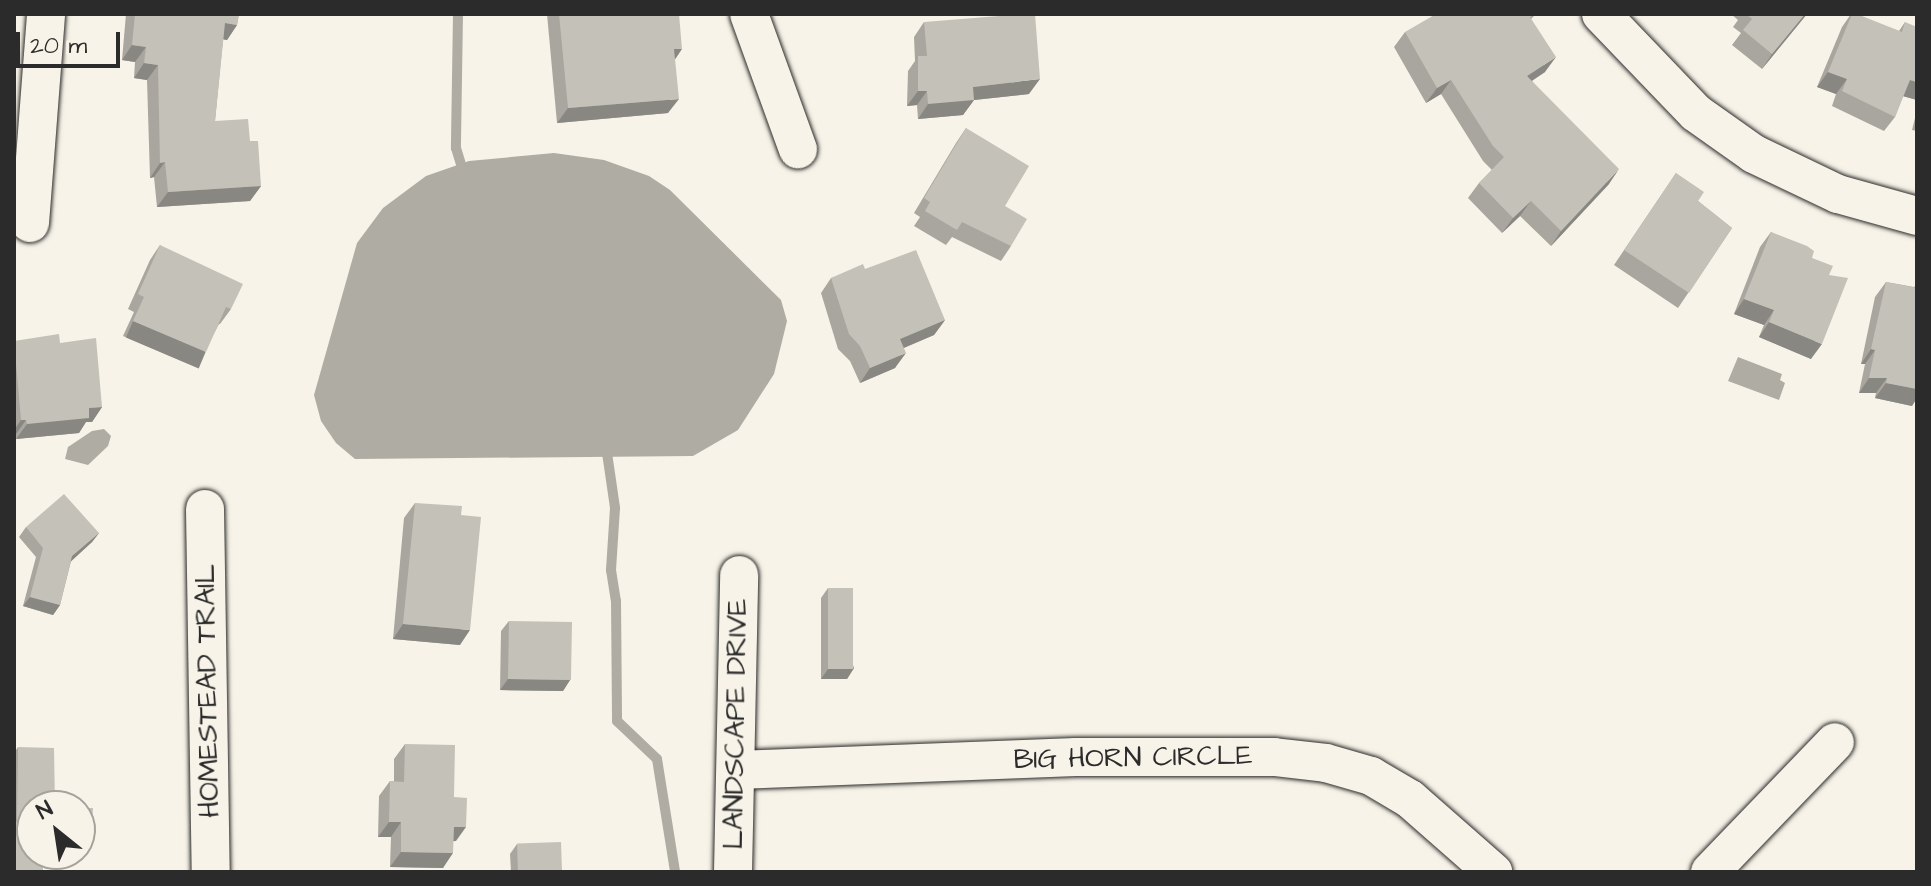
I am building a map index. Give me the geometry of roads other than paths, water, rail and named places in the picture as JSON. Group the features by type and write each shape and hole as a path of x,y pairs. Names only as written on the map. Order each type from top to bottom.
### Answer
{"street":[{"path":"30,223 46,14"},
{"path":"749,14 798,149"},
{"path":"1601,14 1696,113 1754,154 1838,194 1917,216"},
{"name":"HOMESTEAD TRAIL","path":"205,509 211,872"},
{"name":"LANDSCAPE DRIVE","path":"733,872 739,575"},
{"path":"1710,872 1835,742"},
{"name":"BIG HORN CIRCLE","path":"737,770 1076,757 1274,757 1326,763 1371,776 1410,799 1493,872"}],"waterway":[{"path":"458,14 456,148 464,175"},
{"path":"606,446 615,508 611,570 616,601 617,721 657,759 675,872"}]}
